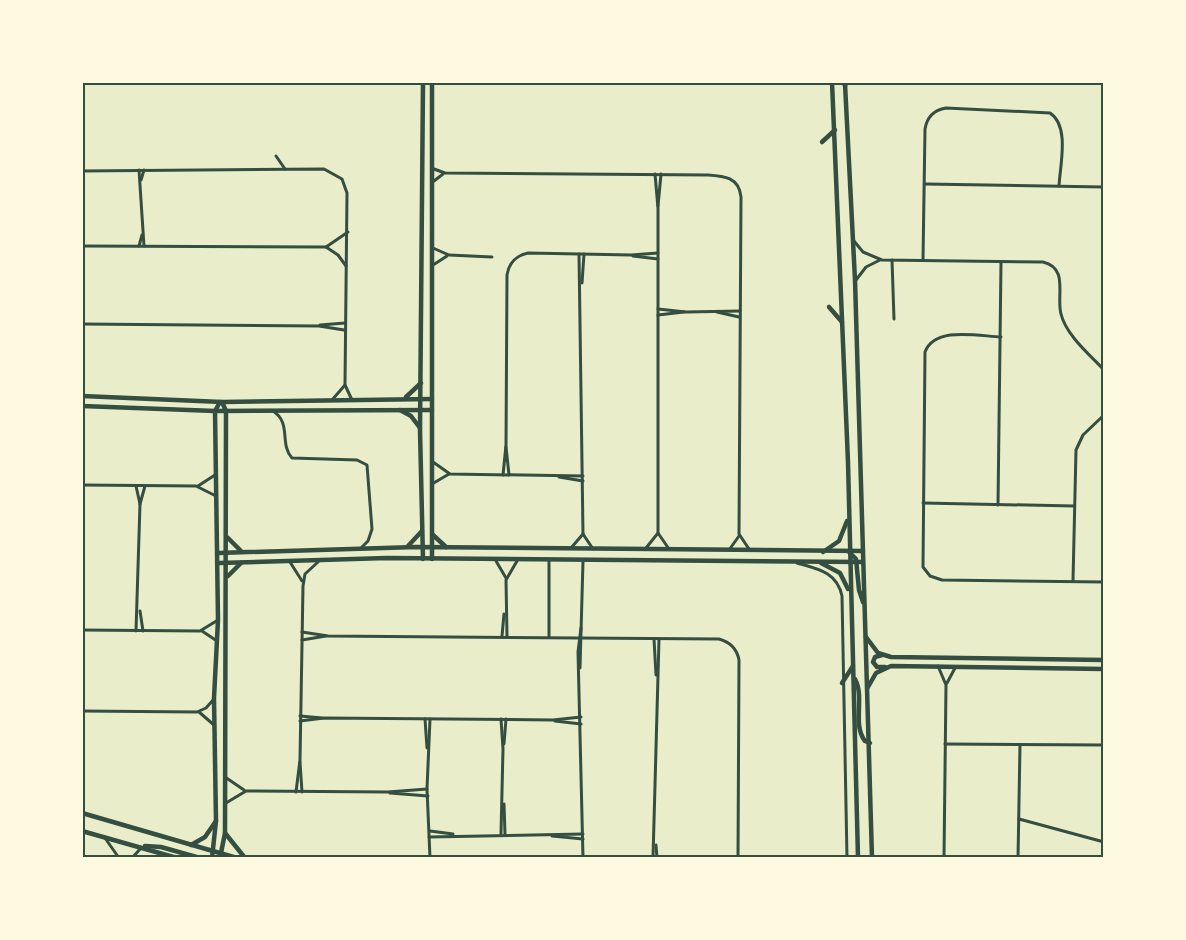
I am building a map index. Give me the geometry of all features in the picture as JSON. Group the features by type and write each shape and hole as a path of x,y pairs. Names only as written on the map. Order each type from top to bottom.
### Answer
{"street":[{"path":"423,82 420,430 423,559"},
{"path":"432,82 434,169 432,559"},
{"path":"832,82 849,516 858,858"},
{"path":"845,83 854,240 862,551 860,594 864,603 868,687 872,858"},
{"path":"923,260 926,124 933,113 950,108 1040,111 1055,116 1062,130 1059,186"},
{"path":"822,142 835,130"},
{"path":"276,156 285,169"},
{"path":"82,171 319,169 334,172 345,183 347,193 345,386 352,400"},
{"path":"434,169 445,173 725,176 735,182 741,197 740,534 728,551"},
{"path":"139,170 142,246"},
{"path":"141,180 144,170"},
{"path":"434,181 445,173"},
{"path":"655,174 658,208"},
{"path":"661,174 658,208 658,533 664,545 671,550"},
{"path":"925,184 1104,187"},
{"path":"326,247 348,232"},
{"path":"854,240 863,252 882,260 1047,263 1054,267 1060,278 1063,320 1104,370"},
{"path":"82,246 326,247 338,255 347,267"},
{"path":"433,248 449,255 492,257"},
{"path":"508,475 506,445 507,275 513,260 522,254 631,255 658,253"},
{"path":"579,254 583,534 594,550"},
{"path":"581,287 584,254"},
{"path":"432,266 449,255"},
{"path":"631,255 658,259"},
{"path":"855,280 866,267 882,260"},
{"path":"892,260 894,319"},
{"path":"998,505 1001,262"},
{"path":"829,307 842,322"},
{"path":"658,309 686,312 740,311"},
{"path":"658,315 686,312"},
{"path":"716,312 739,316"},
{"path":"82,324 318,326 345,323"},
{"path":"318,326 345,330"},
{"path":"1001,337 941,336 927,347 924,356 922,560 927,574 942,580 1104,582"},
{"path":"404,398 413,393 421,383"},
{"path":"332,400 345,386"},
{"path":"82,396 221,402 432,399"},
{"path":"221,402 226,411 227,537 225,832 221,856"},
{"path":"221,402 215,411 219,563 218,642 214,698 216,821 212,858 221,856 237,858"},
{"path":"82,406 215,411 432,410"},
{"path":"398,409 411,416 420,430"},
{"path":"272,410 284,422 287,449 292,458 357,460 367,465 371,534 366,545 358,550"},
{"path":"1073,581 1078,445 1086,431 1104,415"},
{"path":"503,475 506,445"},
{"path":"432,461 450,474"},
{"path":"196,486 210,480 217,473"},
{"path":"432,484 450,474 582,476"},
{"path":"557,477 583,481"},
{"path":"82,485 196,486 210,491 217,498"},
{"path":"136,486 140,504 139,610 136,631"},
{"path":"140,504 145,486"},
{"path":"923,503 1074,506"},
{"path":"823,552 839,541 849,516"},
{"path":"405,547 417,539 423,528"},
{"path":"642,550 658,533"},
{"path":"433,534 446,548"},
{"path":"568,550 583,534"},
{"path":"740,534 753,552"},
{"path":"227,537 243,552"},
{"path":"219,553 405,547 753,552 862,551"},
{"path":"849,552 860,562"},
{"path":"219,563 423,559 860,562"},
{"path":"496,561 506,580"},
{"path":"504,636 506,580 517,561"},
{"path":"549,561 549,637"},
{"path":"583,561 580,670 583,857"},
{"path":"227,579 242,562"},
{"path":"290,562 299,573 303,586"},
{"path":"302,792 300,716 303,586 305,574 318,562"},
{"path":"798,563 828,573 840,589 847,858"},
{"path":"821,563 840,573 850,592"},
{"path":"139,610 143,631"},
{"path":"82,630 200,631 218,620"},
{"path":"200,631 218,642"},
{"path":"302,632 328,636 719,639 732,645 739,660 738,858"},
{"path":"302,640 328,636"},
{"path":"865,636 873,648 882,655 891,657 1104,660"},
{"path":"654,639 656,677 655,858"},
{"path":"656,677 659,639"},
{"path":"882,655 875,657 873,663 877,667 1104,669"},
{"path":"842,683 853,666"},
{"path":"938,666 946,685 944,858"},
{"path":"868,687 872,677 886,667"},
{"path":"946,685 957,667"},
{"path":"853,676 858,687 861,737 870,743"},
{"path":"82,711 197,712 206,708 214,698"},
{"path":"197,712 215,726"},
{"path":"300,716 553,720 581,724"},
{"path":"553,720 581,717"},
{"path":"300,721 324,718"},
{"path":"428,719 430,858"},
{"path":"501,719 503,834"},
{"path":"503,749 506,719"},
{"path":"945,744 1104,745"},
{"path":"1018,858 1020,744"},
{"path":"296,792 300,760"},
{"path":"225,777 246,791 388,792 428,789"},
{"path":"225,804 246,791"},
{"path":"388,792 428,796"},
{"path":"82,813 213,851 221,856"},
{"path":"1018,819 1104,842"},
{"path":"190,845 205,837 216,821"},
{"path":"82,831 177,858"},
{"path":"429,831 455,835"},
{"path":"225,832 245,858"},
{"path":"429,837 503,834 583,836"},
{"path":"101,836 119,858"},
{"path":"132,858 142,847 161,847 200,858"}]}
